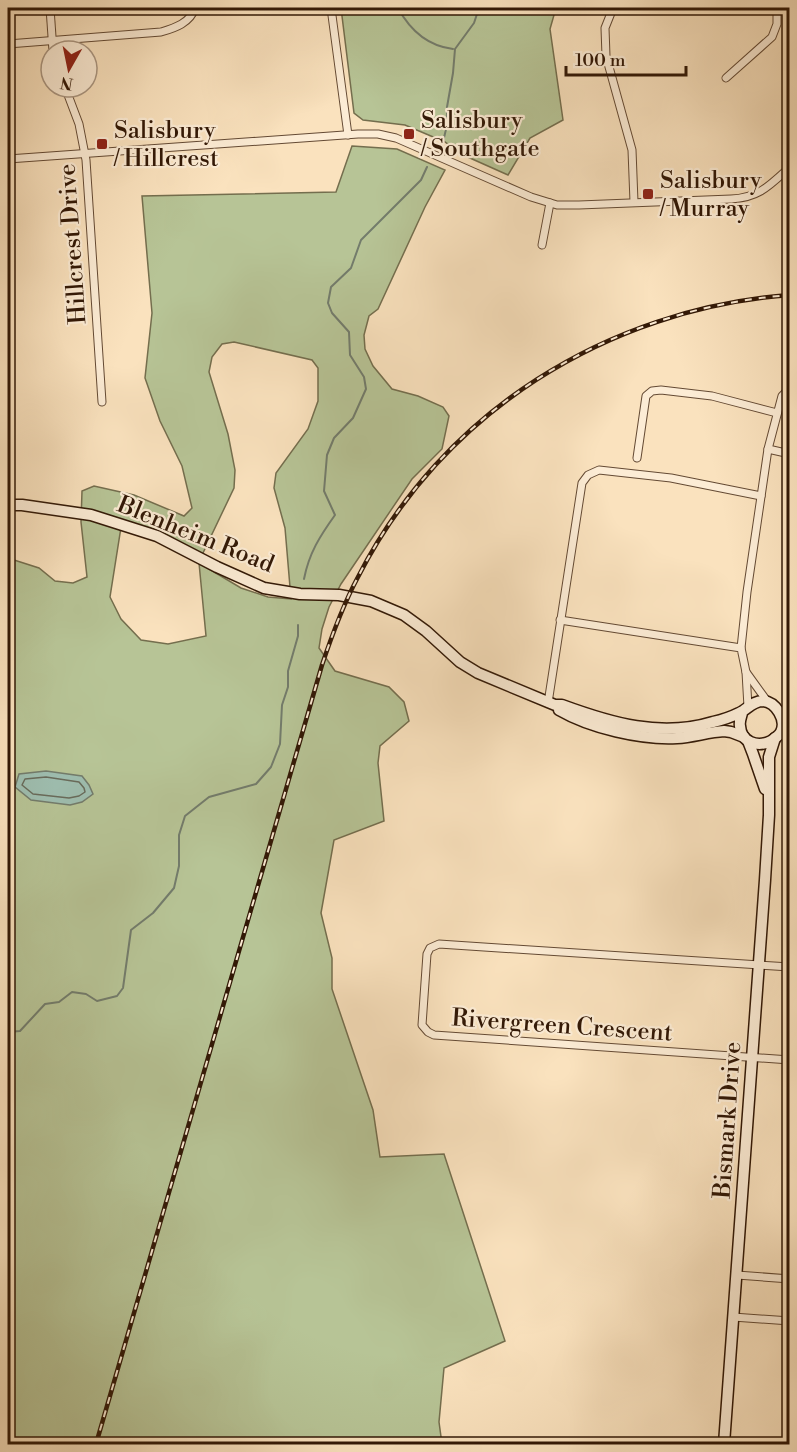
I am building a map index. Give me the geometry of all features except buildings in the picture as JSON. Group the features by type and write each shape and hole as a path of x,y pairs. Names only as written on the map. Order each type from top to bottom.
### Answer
{"main road":[{"name":"Blenheim Road","path":"8,505 92,515 157,536 264,588 300,594 339,595 371,601 404,615 426,631 460,662 478,673 551,704 581,721 630,734 652,737 675,738 724,731 746,739"},
{"path":"770,704 781,716 782,733 761,744 746,739 740,726 745,710 762,701 789,708"},
{"name":"Blenheim Road","path":"551,704 562,705 611,722 673,730 699,726 745,710"},
{"name":"Bismark Drive","path":"724,1444 769,815 769,757 782,733"},
{"name":"Bismark Drive","path":"746,739 769,798"}],"street":[{"path":"50,8 52,39"},
{"path":"66,39 161,32 178,27 194,13 195,8"},
{"path":"331,8 348,135"},
{"path":"613,8 605,28 606,56 632,150 634,202"},
{"path":"726,78 772,37 777,24 777,8"},
{"path":"8,44 39,41"},
{"name":"Hillcrest Drive","path":"70,99 79,124 85,153 102,402"},
{"path":"8,159 378,134 404,141 519,193 550,203 579,205 747,197 762,191 789,167"},
{"path":"542,245 550,203"},
{"path":"745,710 747,672 741,648 747,592 768,449 782,396 789,388"},
{"path":"638,458 646,396 652,391 712,396 777,413"},
{"path":"768,449 789,454"},
{"path":"551,704 582,483 588,475 599,470 671,478 761,496"},
{"path":"561,620 741,648"},
{"path":"747,672 770,704"},
{"name":"Rivergreen Crescent","path":"752,1058 435,1035 428,1032 422,1025 427,954 430,948 439,944 759,965"},
{"path":"759,965 789,967"},
{"path":"752,1058 789,1060"},
{"path":"737,1275 789,1279"},
{"path":"733,1317 789,1321"}],"green space":[{"path":"341,8 556,8 550,29 563,120 530,138 508,175 461,154 445,142 405,125 363,120 354,113"},
{"path":"352,146 397,149 445,170 425,207 378,309 369,316 364,335 365,349 373,366 392,389 418,396 443,407 449,416 442,449 412,479 341,584 329,607 322,629 319,648 335,671 389,687 404,702 409,721 380,746 378,763 384,821 334,840 321,913 332,958 332,989 373,1110 380,1157 444,1154 505,1341 444,1368 439,1422 442,1444 8,1444 8,559 39,568 55,581 73,583 87,577 81,522 82,491 94,486 134,495 184,516 192,508 182,466 160,421 145,378 152,313 142,196 336,192","holes":["234,342 312,360 318,368 318,401 308,429 276,473 274,488 285,528 291,599 268,597 241,588 199,563 206,636 168,644 141,640 121,619 110,597 122,521 202,555 234,488 235,470 228,434 209,372 212,357 222,344"]}],"water":[{"path":"46,771 82,776 93,794 82,802 70,805 31,800 15,787 19,774"}],"waterway":[{"path":"398,8 421,36 428,41 453,49"},
{"path":"443,142 455,49 474,23 479,8"},
{"path":"304,579 316,545 335,515 324,491 327,455 334,438 353,418 366,389 364,377 350,355 349,332 332,313 328,303 331,287 351,268 361,240 421,180 427,167"},
{"path":"8,1032 20,1031 45,1004 59,1002 72,992 86,994 97,1001 117,996 123,988 131,930 153,913 174,888 179,866 179,835 185,816 209,797 256,784 271,767 280,744 282,705 288,687 288,671 298,636 298,625"},
{"path":"8,790 15,787"}],"railway":[{"path":"96,1444 322,665 338,620 358,577 393,518 435,465 483,419 537,379 595,347 657,322 722,304 790,295"}],"place":[{"name":"Salisbury / Southgate","path":"409,134"},
{"name":"Salisbury / Hillcrest","path":"102,144"},
{"name":"Salisbury / Murray","path":"648,194"}]}
